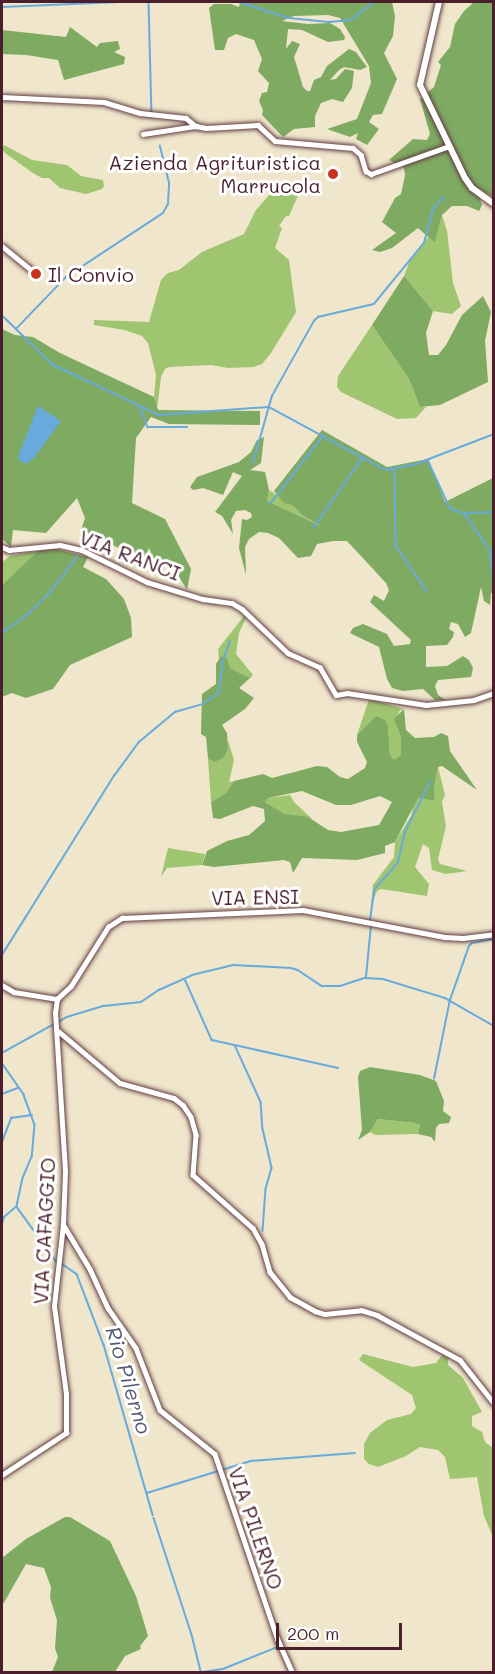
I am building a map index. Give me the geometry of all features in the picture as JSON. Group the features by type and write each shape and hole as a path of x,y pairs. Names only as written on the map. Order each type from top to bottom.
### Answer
{"street":[{"path":"439,2 420,80 426,99 472,188 494,204"},
{"path":"2,97 104,102 153,114 186,118 196,126"},
{"path":"143,134 196,126 220,128 258,125 263,127 275,141 349,147 361,155 366,171 371,174 449,146"},
{"path":"2,246 35,273"},
{"name":"VIA RANCI","path":"2,547 9,550 60,545 81,550 147,582 176,589 202,599 232,603 242,609 288,653 320,667 336,694 347,693 426,705 474,700 494,693"},
{"name":"VIA ENSI","path":"57,999 71,986 108,927 122,918 288,909 445,937 463,938 494,934"},
{"path":"2,985 14,992 57,999"},
{"name":"VIA CAFAGGIO","path":"2,1475 66,1433 66,1394 54,1306 63,1224 65,1171 56,1018 57,999"},
{"path":"57,1028 120,1083 174,1098 183,1106 191,1116 196,1135 193,1175 253,1228 262,1244 270,1272 290,1297 325,1314 361,1311 377,1315 460,1360 494,1403"},
{"name":"VIA PILERNO","path":"63,1224 90,1269 108,1308 136,1348 160,1410 214,1454 278,1640 292,1672"}],"green space":[{"path":"240,2 392,2 395,16 393,36 384,53 397,79 382,114 373,115 369,122 379,129 367,145 356,139 358,133 350,137 327,129 357,119 371,83 369,66 340,18 328,15 294,16 282,21 308,24 330,23 340,29 345,37 344,40 328,42 302,30 288,29 286,49 292,41 300,44 294,57 303,87 307,91 310,91 314,80 321,77 327,66 349,49 356,52 367,67 360,70 344,67 339,70 330,80 336,79 345,69 354,71 352,88 343,102 332,99 321,103 315,116 315,127 294,129 283,137 262,115 263,110 259,101 262,93 267,92 269,83 258,71 262,59 254,40 236,34 228,38 224,50 215,50 209,8 214,4 231,4 239,7"},
{"path":"474,2 494,4 493,197 476,187 482,205 479,211 467,206 452,206 442,215 435,243 418,228 392,248 380,252 372,250 396,233 382,222 395,198 401,194 405,175 404,168 389,160 413,139 427,140 430,134 420,99 434,87 441,65 438,62 450,47 455,24"},
{"path":"70,27 97,47 100,43 118,41 120,49 114,52 125,57 124,64 64,80 58,60 2,54 2,30 66,37"},
{"path":"4,145 32,160 67,165 81,176 103,180 104,186 102,189 86,194 60,188 49,178 42,178 33,173 5,153 2,149"},
{"path":"300,181 308,184 311,195 300,191 289,216 286,216 279,226 282,228 275,248 289,260 296,312 271,353 262,364 253,367 228,368 211,365 165,369 161,377 157,410 154,397 156,375 148,343 142,336 124,330 94,325 94,320 149,322 161,280 168,273 179,270 202,252 244,234 256,210 270,194 283,191 290,182"},
{"path":"442,215 447,231 453,283 461,306 452,314 433,311 404,276 410,260 428,237 435,243"},
{"path":"404,276 433,311 426,333 429,355 438,355 462,315 483,296 491,312 485,341 488,382 440,405 420,407 409,379 372,325"},
{"path":"372,325 409,379 420,407 426,407 416,418 397,419 341,392 337,387 338,376"},
{"path":"2,329 15,335 33,337 60,353 154,397 158,410 260,411 260,425 169,424 151,417 136,438 132,503 165,519 191,569 187,590 175,570 165,563 121,549 81,530 85,518 77,498 46,533 13,530 11,547 2,539"},
{"path":"322,430 387,467 428,459 445,502 493,478 494,592 491,593 490,605 484,601 481,587 471,633 465,637 458,624 451,622 449,629 454,632 447,645 426,646 426,667 447,666 463,656 469,660 473,668 471,677 438,680 435,686 438,695 446,700 435,700 423,689 403,691 392,688 387,679 379,647 350,633 353,628 363,624 387,634 394,646 410,644 411,640 370,602 374,595 384,601 389,590 386,583 347,541 317,544 311,556 298,558 279,538 259,532 249,539 245,547 246,575 239,548 242,519 247,520 252,517 251,513 245,510 236,511 231,520 233,534 222,516 215,512 242,476 233,472 223,495 203,488 193,490 190,487 197,477 239,462 251,452 257,440 264,437 261,463 250,470 265,472 269,490 267,501 323,527 302,515 292,505 284,503 274,491"},
{"path":"269,490 292,505 302,515 325,528 267,501"},
{"path":"56,549 88,557 83,567 106,579 124,599 131,618 132,637 70,665 53,689 26,698 12,693 2,697 2,585 38,551"},
{"path":"38,551 2,585 2,562 10,556"},
{"path":"244,616 246,618 239,633 236,654 253,675 250,678 230,668 222,656 219,659 218,649"},
{"path":"221,656 227,659 230,668 250,678 239,688 254,698 245,709 222,725 227,733 228,749 224,757 215,762 208,759 206,737 201,734 202,694 216,684 216,664"},
{"path":"369,699 404,709 399,711 397,728 401,738 401,755 394,761 390,755 388,726 376,716 357,735"},
{"path":"404,709 406,730 415,738 434,737 441,733 448,736 450,751 477,790 442,766 438,767 434,788 435,801 418,798 395,842 385,846 385,853 357,860 302,858 293,873 290,862 284,860 214,867 202,865 207,851 227,841 249,835 265,821 264,809 253,806 220,819 213,818 211,802 226,793 234,781 263,774 272,778 317,766 327,767 340,777 348,779 365,768 367,762 357,742 357,735 376,716 385,720 388,726 390,755 394,760 401,755 401,738 394,719","holes":["302,791 336,805 351,805 380,796 392,802 379,825 341,832 328,830 308,817 285,814 265,802 268,798"]},
{"path":"228,740 234,760 229,782 234,781 226,793 211,802 208,759 215,762 228,749"},
{"path":"438,767 445,795 442,802 446,826 438,859 440,864 467,871 446,874 432,870 429,848 423,844 415,867 429,884 427,896 381,889 377,891 371,906 373,885 394,857 395,842 411,816 413,804 418,798 435,801 434,788"},
{"path":"290,795 312,819 285,814 265,802 268,798"},
{"path":"168,848 205,854 202,865 167,868 161,877"},
{"path":"370,1067 420,1075 436,1081 444,1101 443,1111 451,1117 449,1123 439,1124 436,1128 435,1142 431,1137 418,1134 420,1125 378,1119 370,1132 358,1140 362,1130 358,1077 360,1071"},
{"path":"378,1119 415,1123 420,1125 418,1134 375,1135 370,1132"},
{"path":"363,1354 413,1367 436,1363 443,1354 451,1359 448,1359 448,1365 463,1378 482,1412 472,1416 472,1426 482,1432 485,1442 493,1448 493,1537 484,1516 477,1477 450,1479 445,1457 438,1450 420,1447 406,1456 378,1467 369,1464 364,1459 364,1444 370,1433 387,1420 411,1414 416,1408 412,1395 359,1360"},
{"path":"65,1517 70,1517 110,1541 136,1596 148,1636 140,1646 141,1649 125,1656 115,1672 52,1672 58,1657 55,1648 57,1620 50,1598 51,1587 44,1568 26,1564 2,1606 2,1558 26,1539"}],"water":[{"path":"38,406 61,421 34,458 27,463 22,463 18,457"}],"waterway":[{"path":"2,7 119,2"},
{"path":"149,2 152,117"},
{"path":"239,2 289,18 329,22 351,20 374,2"},
{"path":"17,328 66,277 163,213 168,204 169,183 160,146"},
{"path":"253,463 272,396 314,321 318,317 374,304 424,243 433,209 444,197"},
{"path":"2,315 52,364 159,415 269,407 386,470 416,464 494,434"},
{"path":"139,405 148,427 187,427"},
{"path":"270,504 323,436"},
{"path":"314,527 363,457"},
{"path":"428,460 450,508 463,513 494,512"},
{"path":"395,470 396,546 427,591"},
{"path":"464,513 490,550 494,584"},
{"path":"2,633 27,615 47,596 77,557"},
{"path":"2,955 114,776 139,742 175,712 203,704 219,693 222,664 230,641"},
{"path":"370,920 374,890 398,862 405,832 430,782"},
{"path":"366,977 371,925"},
{"path":"434,1079 450,1000 469,946 472,943 494,939"},
{"path":"2,1053 67,1017 104,1006 141,1002 159,990 192,975 233,965 291,968 322,986 340,986 365,978 383,979 445,998 494,1026"},
{"path":"185,979 212,1040 338,1068"},
{"path":"235,1045 261,1102 263,1129 272,1168 266,1189 263,1231"},
{"name":"Rio Pilerno","path":"2,1063 24,1095 35,1125 32,1157 23,1178 17,1206"},
{"path":"2,1094 18,1088"},
{"path":"2,1142 11,1118 32,1115"},
{"path":"2,1224 4,1217 16,1207"},
{"name":"Rio Pilerno","path":"17,1207 56,1261"},
{"name":"Rio Pilerno","path":"61,1263 77,1274 104,1345 153,1515"},
{"path":"147,1493 251,1461 355,1453"},
{"name":"Rio Pilerno","path":"154,1518 192,1635 201,1672"},
{"path":"202,1672 223,1669 275,1648"}],"place":[{"name":"Azienda Agrituristica Marrucola","path":"333,174"},
{"name":"Il Convio","path":"36,274"}]}
